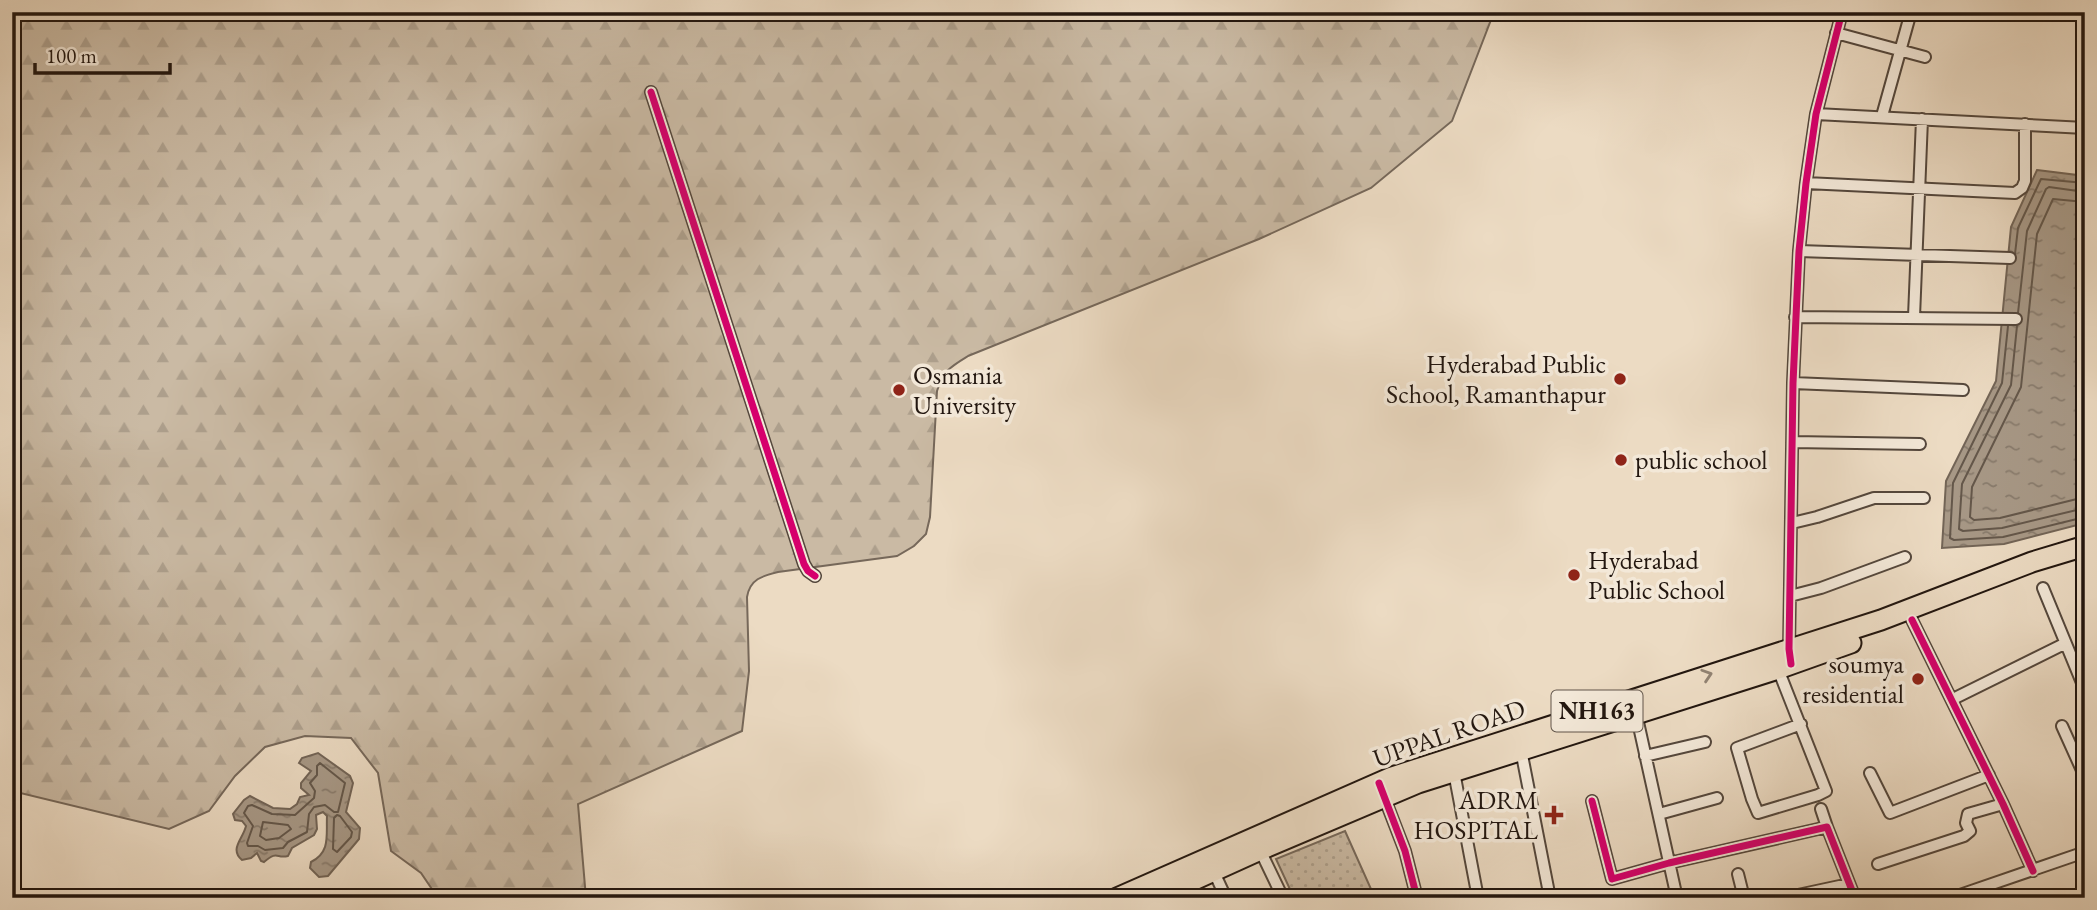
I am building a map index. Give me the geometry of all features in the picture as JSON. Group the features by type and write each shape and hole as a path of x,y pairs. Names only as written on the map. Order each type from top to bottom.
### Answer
{"highway":[{"name":"UPPAL ROAD","path":"1117,898 1382,790 1392,777 1786,660 1881,620 2056,560 2085,546"},
{"name":"NH163","path":"1154,898 1382,790 1418,783 1636,713 1786,660 1912,620 2038,571 2056,560 2085,557"}],"street":[{"path":"1801,724 1737,748 1758,813 1826,791 1801,724 1786,660 1799,251 1816,114 1842,12"},
{"path":"1882,116 1911,12"},
{"path":"1836,33 1925,57"},
{"path":"651,92 804,564 815,576"},
{"path":"1816,114 2085,128"},
{"path":"1914,317 1922,119"},
{"path":"1806,183 2015,193 2022,188 2025,181 2025,124"},
{"path":"1799,251 2010,258"},
{"path":"1795,317 2016,319"},
{"path":"1793,383 1963,390"},
{"path":"1792,442 1920,444"},
{"path":"1791,523 1874,498 1924,498"},
{"path":"1790,596 1821,588 1905,557"},
{"path":"2043,588 2085,690"},
{"path":"1912,620 2033,871"},
{"path":"1952,699 2064,644"},
{"path":"1636,713 1677,898"},
{"path":"2062,726 2085,777"},
{"path":"1645,756 1705,742"},
{"path":"1521,750 1550,898"},
{"path":"1454,772 1478,898"},
{"path":"1870,773 1890,813 1989,775"},
{"path":"1382,790 1405,851 1417,898"},
{"path":"1658,814 1717,798"},
{"path":"1592,801 1612,879 1669,863 1827,827"},
{"path":"1878,864 1964,836 1970,831 1966,823 1968,814 2003,804"},
{"path":"1821,809 1855,898"},
{"path":"1260,850 1283,898"},
{"path":"1951,898 2085,852"},
{"path":"1213,870 1226,898"},
{"path":"1738,874 1744,898"},
{"path":"1784,898 1849,884"}],"green space":[{"path":"12,12 1494,12 1452,121 1371,188 1259,239 968,356 948,370 937,391 930,517 926,534 914,546 897,556 778,572 754,582 747,597 749,671 742,731 578,804 586,898 438,898 421,873 391,851 378,773 351,738 305,736 265,747 235,776 209,811 169,829 12,791"},
{"path":"1345,831 1375,898 1294,898 1276,859"}],"water":[{"path":"2037,170 2085,176 2085,523 2004,544 1942,548 1946,481 1996,381 2011,227"},
{"path":"318,753 350,776 353,783 346,812 360,828 359,839 328,876 319,877 310,868 311,862 325,848 327,816 323,812 316,815 317,829 314,835 292,848 288,856 275,856 264,862 257,853 242,860 238,856 237,848 246,826 242,821 235,820 233,814 250,796 273,808 290,809 297,804 300,797 309,795 301,788 301,783 311,771 299,763 302,758"}],"cycle path":[{"path":"1791,664 1789,649 1793,383 1799,251 1816,114 1842,12"},
{"path":"651,92 804,564 815,576"},
{"path":"1912,620 2033,871"},
{"path":"1379,783 1405,851 1417,898"},
{"path":"1592,801 1612,879 1669,863 1827,827 1855,898"}],"place":[{"name":"Hyderabad Public School, Ramanthapur","path":"1620,379"},
{"name":"Osmania University","path":"899,390"},
{"name":"public school","path":"1621,460"},
{"name":"Hyderabad Public School","path":"1574,575"},
{"name":"soumya residential","path":"1918,679"},
{"name":"ADRM HOSPITAL","path":"1554,815"}]}
